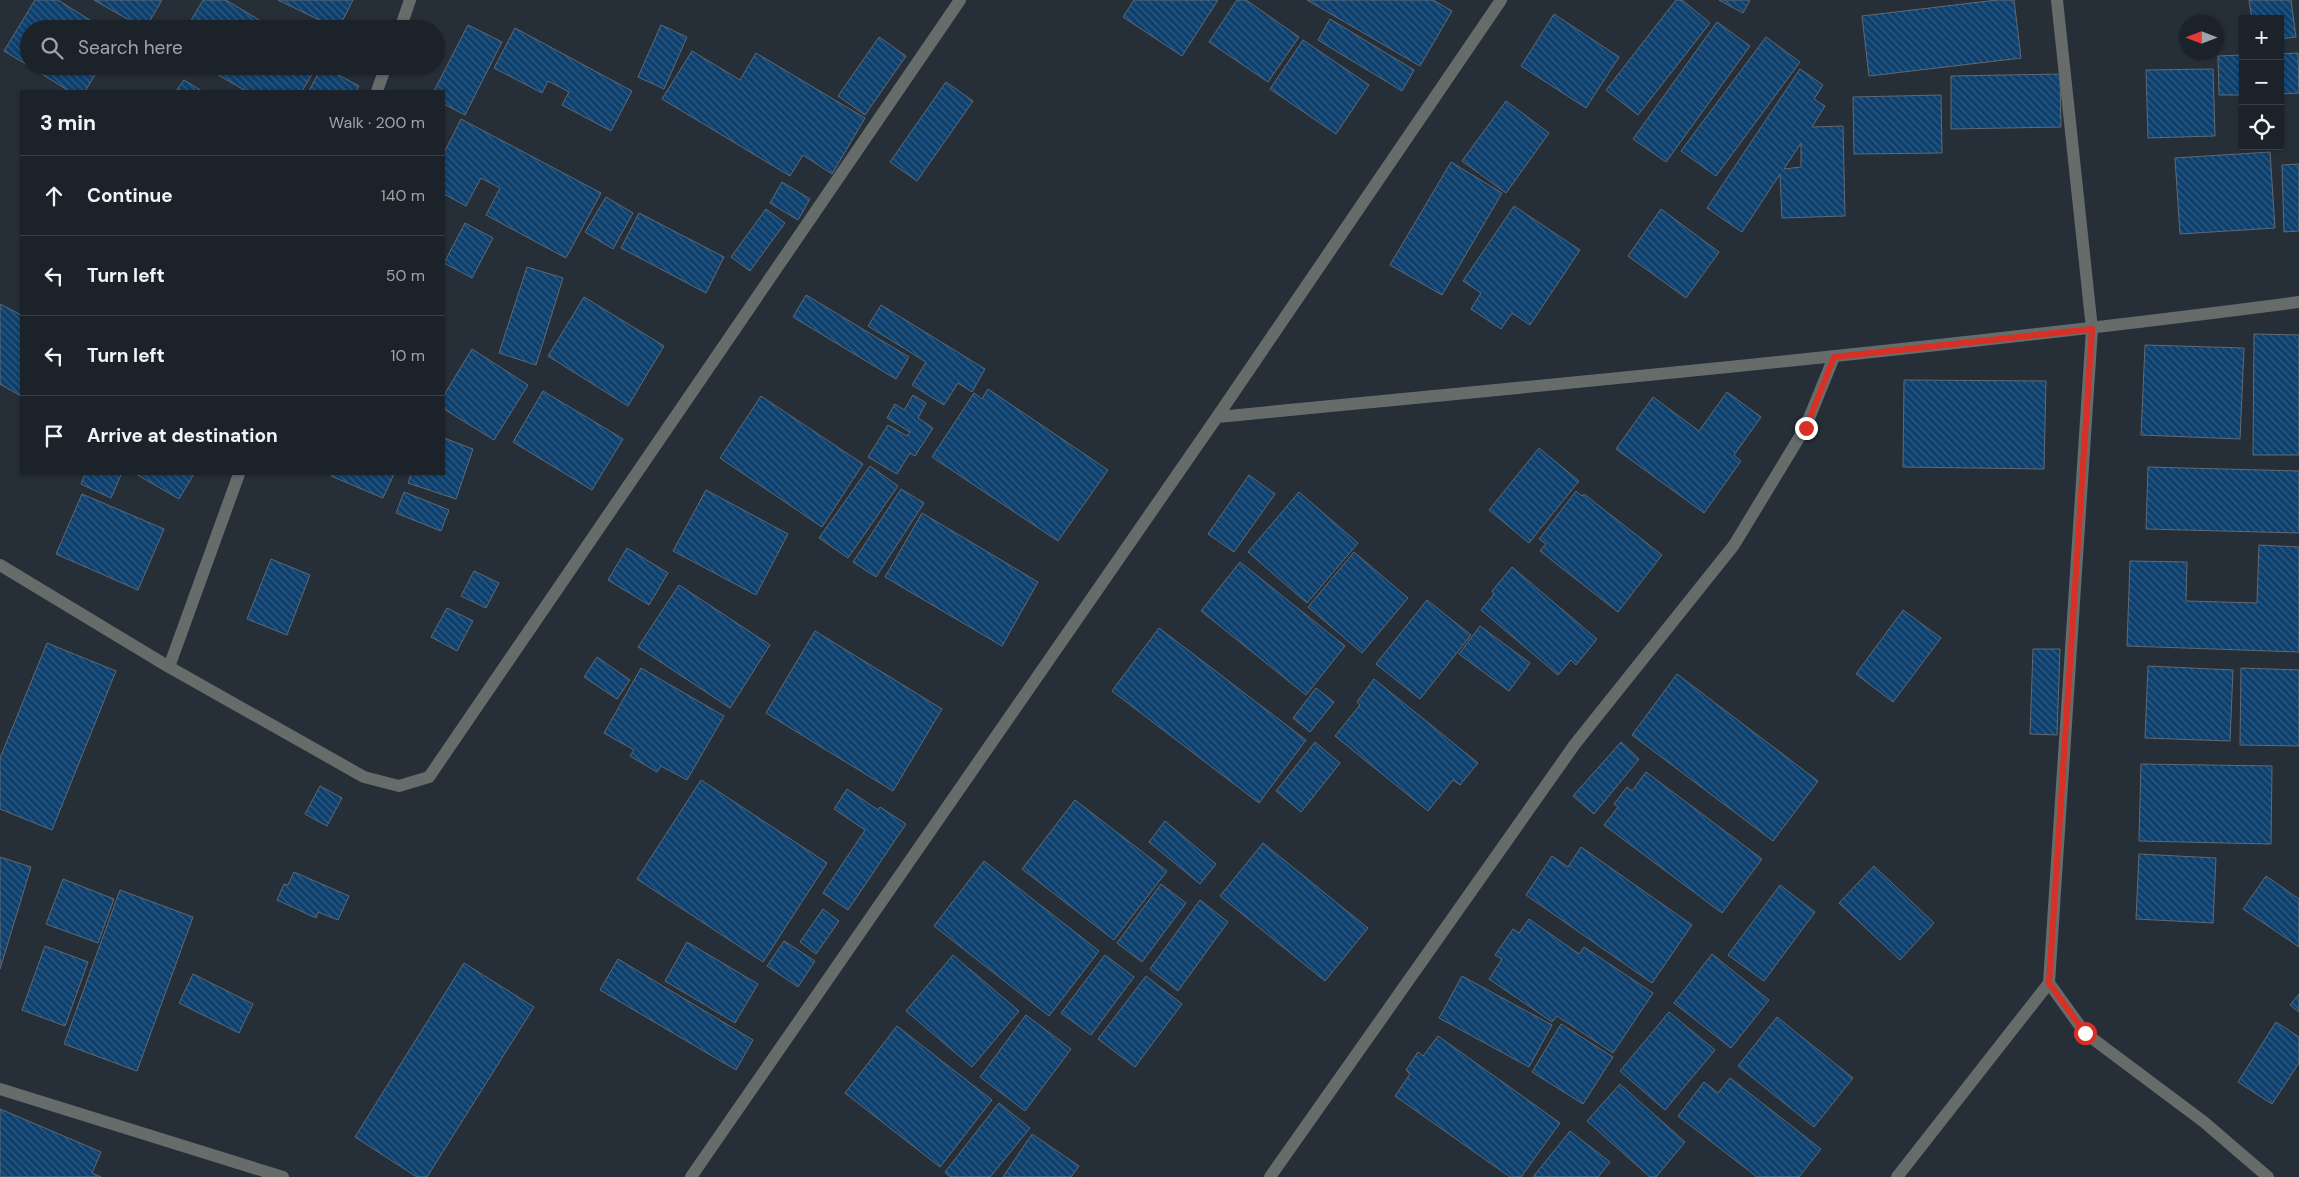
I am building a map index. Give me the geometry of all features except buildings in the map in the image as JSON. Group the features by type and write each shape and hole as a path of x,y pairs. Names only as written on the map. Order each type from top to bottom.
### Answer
{"street":[{"path":"403,20 410,0"},
{"path":"0,566 169,667 364,778 399,786 429,778 960,0"},
{"path":"691,1177 1217,417 1501,0"},
{"path":"1898,1177 2049,983 2092,329 2057,0"},
{"path":"377,90 383,75"},
{"path":"1217,417 1834,357 2092,329 2299,302"},
{"path":"1270,1177 1575,744 1734,546 1806,428 1834,357"},
{"path":"169,667 239,475"},
{"path":"2049,983 2085,1033 2204,1122 2268,1177"},
{"path":"0,1089 283,1177"}],"route":[{"path":"1806,428 1834,357 2092,329 2049,983 2085,1033"}]}
